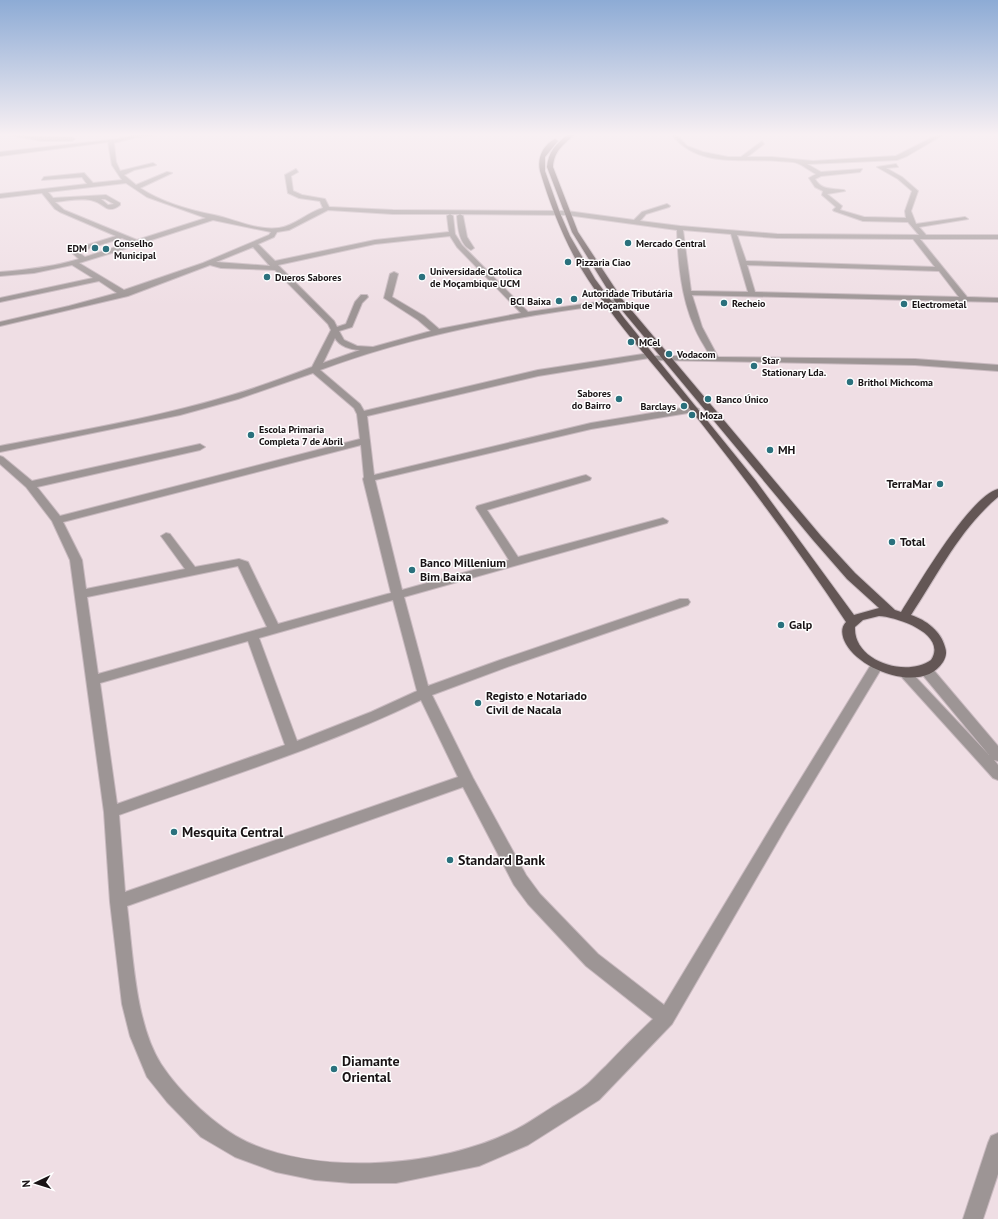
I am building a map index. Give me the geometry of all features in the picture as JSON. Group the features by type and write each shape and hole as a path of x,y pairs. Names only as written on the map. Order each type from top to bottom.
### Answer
{"main road":[{"path":"552,192 563,215 582,246 619,301 767,481 851,576 891,613"},
{"path":"557,192 574,249 608,303 752,482 819,570 852,621"},
{"path":"752,482 767,481"},
{"path":"904,616 968,518 984,502 998,492"},
{"path":"869,613 891,613 904,616 924,626 938,641 940,657 935,664 926,670 904,673 877,666 858,654 848,639 848,629 852,621 859,616 869,613"}],"street":[{"path":"0,196 36,192"},
{"path":"45,192 62,211 139,243"},
{"path":"145,192 151,196 214,217 275,230 286,228 327,208 394,212 563,215"},
{"path":"290,192 301,197 323,200 323,204 327,208"},
{"path":"826,192 824,194 840,207 836,210 838,212 863,219 909,220"},
{"path":"915,192 915,196 908,208 909,220 925,237"},
{"path":"51,200 86,198"},
{"path":"635,222 644,213 667,206"},
{"path":"317,212 330,211 393,216 583,215 734,234 825,238 998,237"},
{"path":"450,216 452,234 459,246 531,311"},
{"path":"460,216 461,231 467,244 525,302"},
{"path":"0,274 34,271 73,264 214,217"},
{"path":"914,226 965,218"},
{"path":"680,228 688,293 697,324 715,358"},
{"path":"0,328 114,302 168,285 272,236 275,230"},
{"path":"0,324 50,314 125,294 214,264 274,266 375,242 452,234"},
{"path":"734,234 752,294"},
{"path":"84,260 73,251 122,236"},
{"path":"915,237 965,299"},
{"path":"254,244 331,323 338,338 345,345 356,348 375,348"},
{"path":"742,263 942,269"},
{"path":"73,264 125,294"},
{"path":"394,274 388,298 421,318 436,331"},
{"path":"0,300 100,279"},
{"path":"0,303 79,288"},
{"path":"688,293 998,300"},
{"path":"316,370 335,330 349,325 359,302 364,297"},
{"path":"0,449 126,425 234,397 316,370 375,348 436,331 531,311 619,301"},
{"path":"362,414 538,373 652,356 915,362 998,368"},
{"path":"316,370 357,406 362,414 368,479 396,594 424,693 467,780 520,880 534,899 592,960 666,1018"},
{"path":"368,479 591,426 694,409"},
{"path":"57,520 365,441"},
{"path":"30,485 200,447"},
{"path":"0,459 30,485 57,520 76,560 82,594 111,812 118,902 131,1004 139,1036 154,1070 174,1095 208,1130 242,1150 276,1162 315,1170 351,1174 396,1173 479,1156 521,1138 592,1093 666,1018 781,823 877,666"},
{"path":"515,561 481,508 586,478"},
{"path":"93,680 396,594 664,521"},
{"path":"166,536 192,571"},
{"path":"82,594 234,562 244,564 274,629"},
{"path":"111,812 293,748 376,716 424,693 506,663 684,602"},
{"path":"252,636 293,748"},
{"path":"926,670 998,756"},
{"path":"904,673 998,774"},
{"path":"118,902 467,780"},
{"path":"973,1219 998,1143"}],"place":[{"name":"Mercado Central","path":"628,243"},
{"name":"EDM","path":"95,248"},
{"name":"Conselho Municipal","path":"106,249"},
{"name":"Pizzaria Ciao","path":"568,262"},
{"name":"Dueros Sabores","path":"267,277"},
{"name":"Universidade Catolica de Moçambique UCM","path":"422,277"},
{"name":"Autoridade Tributária de Moçambique","path":"574,299"},
{"name":"BCI Baixa","path":"559,301"},
{"name":"Recheio","path":"724,303"},
{"name":"Electrometal","path":"904,304"},
{"name":"MCel","path":"631,342"},
{"name":"Vodacom","path":"669,354"},
{"name":"Star Stationary Lda.","path":"754,366"},
{"name":"Brithol Michcoma","path":"850,382"},
{"name":"Sabores do Bairro","path":"619,399"},
{"name":"Banco Único","path":"708,399"},
{"name":"Barclays","path":"684,406"},
{"name":"Moza","path":"692,415"},
{"name":"Escola Primaria Completa 7 de Abril","path":"251,435"},
{"name":"MH","path":"770,450"},
{"name":"TerraMar","path":"940,484"},
{"name":"Total","path":"892,542"},
{"name":"Banco Millenium Bim Baixa","path":"412,570"},
{"name":"Galp","path":"781,625"},
{"name":"Registo e Notariado Civil de Nacala","path":"478,703"},
{"name":"Mesquita Central","path":"174,832"},
{"name":"Standard Bank","path":"450,860"},
{"name":"Diamante Oriental","path":"334,1069"}]}
